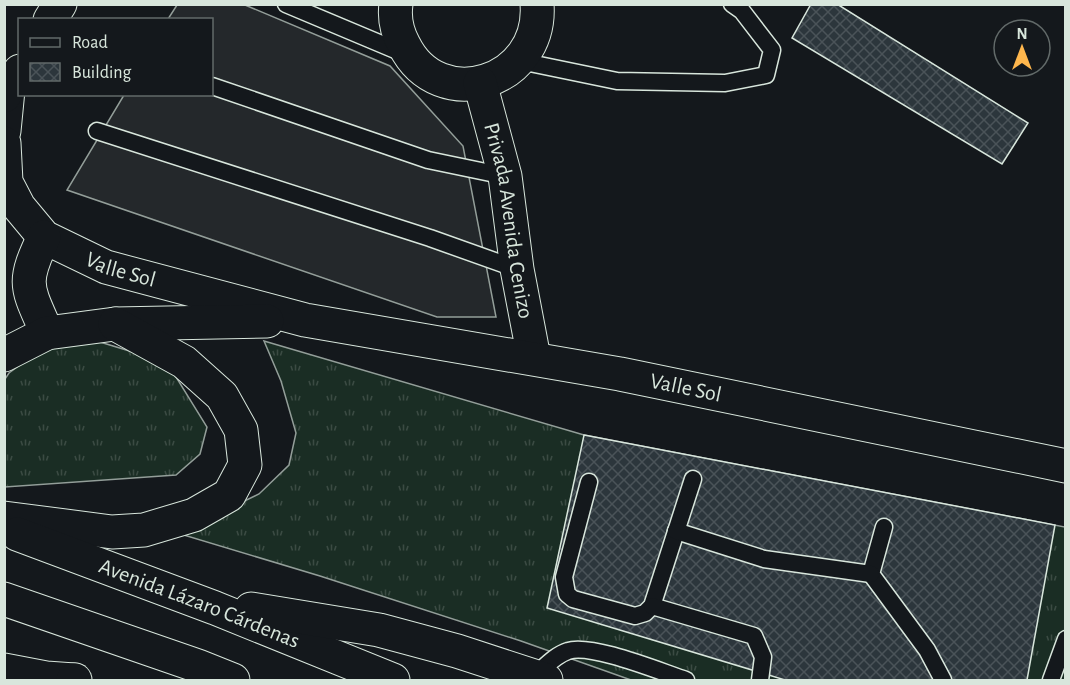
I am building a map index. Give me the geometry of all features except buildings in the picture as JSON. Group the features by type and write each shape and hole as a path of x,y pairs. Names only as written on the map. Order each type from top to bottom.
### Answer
{"main road":[{"path":"51,18 60,4"},
{"path":"396,4 399,35 409,55 423,70 440,80 460,84 480,83 502,75 519,61 532,42 538,20 537,4"},
{"name":"Privada Avenida Cenizo","path":"480,83 505,176 517,269 534,358"},
{"path":"4,131 11,86"},
{"name":"Valle Sol","path":"4,143 6,182 19,207 44,237 106,267 304,320 534,358 666,383 1065,466"},
{"path":"44,237 28,273 28,291 47,333"},
{"name":"Valle Sol","path":"4,355 47,333 115,324 304,320"},
{"path":"4,518 112,532 144,530 194,516 229,495 245,465 241,430 222,396 184,362 115,324"},
{"name":"Avenida Lázaro Cárdenas","path":"4,529 215,608 393,681"},
{"path":"4,599 198,666 233,681"},
{"path":"215,608 262,610 379,630 458,651 540,678"},
{"path":"4,670 46,678 74,680"}],"lane":[{"path":"286,4 409,55"},
{"path":"519,61 617,81 724,83 766,75 772,50 742,11 732,4"},
{"path":"213,86 428,160 505,176"},
{"path":"97,131 430,238 517,269"},
{"path":"589,482 564,577 567,594 573,599 635,616 645,613 652,606 693,479"},
{"path":"871,574 884,527"},
{"path":"676,531 764,559 871,574 927,650 943,681"},
{"path":"652,606 754,636 763,657 760,681"},
{"path":"1051,681 1065,639"},
{"path":"540,678 566,651 584,649 686,681"}],"green space":[{"path":"264,341 584,435 1065,527 1065,680 631,680 521,641 320,576 167,530 224,511 259,494 289,465 296,433 281,381"},
{"path":"100,342 136,353 173,372 207,427 200,454 176,475 5,487 5,379 9,373 46,346"}],"shaded area":[{"path":"177,5 245,5 390,66 463,146 496,317 437,317 67,190 123,96 213,96 213,18 169,18"}]}
